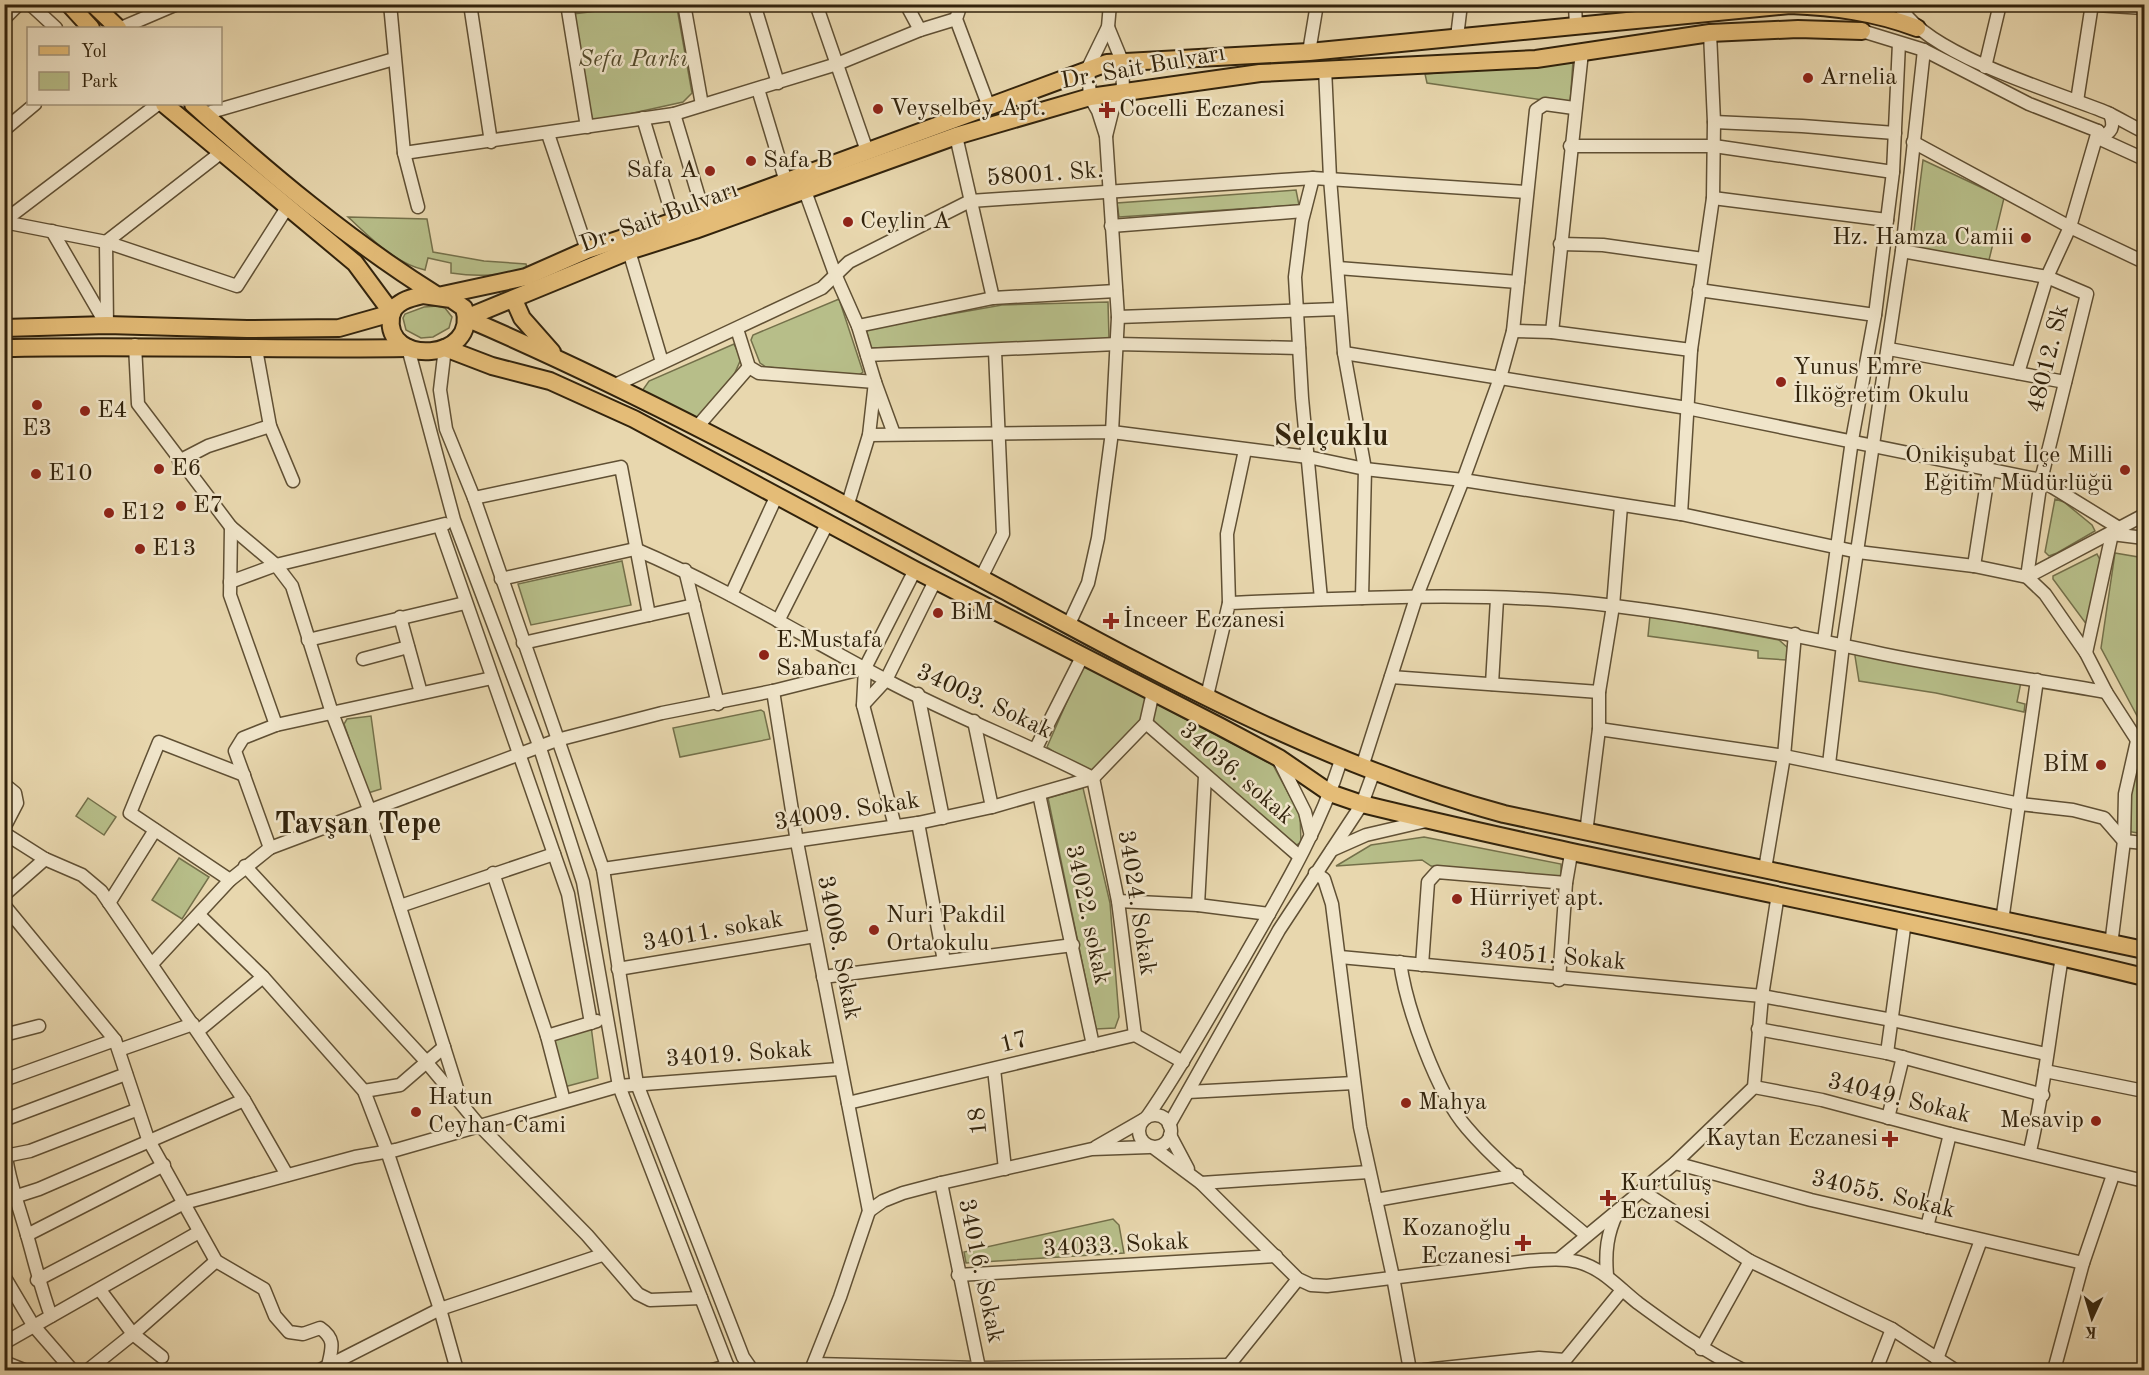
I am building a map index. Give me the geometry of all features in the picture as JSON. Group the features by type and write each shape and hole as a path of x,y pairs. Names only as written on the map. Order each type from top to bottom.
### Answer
{"main road":[{"path":"69,4 90,27"},
{"path":"93,4 118,27"},
{"name":"Dr. Sait Bulvarı","path":"438,296 526,277 587,250 786,182 1088,68 1122,61 1309,52 1790,5 1831,7 1887,17 1917,28"},
{"name":"Dr. Sait Bulvarı","path":"466,318 629,252 956,136 1090,97 1124,90 1260,73 1325,68 1539,59 1710,33 1798,29 1862,31"},
{"path":"1539,59 1532,52 1532,42 1543,30"},
{"path":"165,105 355,263 392,312"},
{"path":"4,348 135,345 256,349 408,348 422,351 445,348 457,341 463,333 466,318 464,308 457,302 438,296 395,269 325,215 199,109"},
{"path":"408,348 393,336 390,327 392,312 395,307 412,297 438,296"},
{"path":"514,300 522,318 557,357"},
{"path":"4,328 107,325 247,329 339,328 392,312"},
{"path":"466,318 557,357 697,428 1068,626 1267,728 1341,760 1468,804 1586,833 1765,869 2111,945 2145,950"},
{"path":"445,348 492,366 550,381 634,419 935,581 1083,655 1279,758 1330,793 1362,804 1571,854 1905,921 2145,977"}],"street":[{"path":"4,19 19,4"},
{"path":"30,4 55,27"},
{"path":"390,4 404,153 418,207"},
{"path":"470,4 491,142"},
{"path":"586,4 567,5 587,127"},
{"path":"684,4 702,105"},
{"path":"754,4 778,83"},
{"path":"816,4 867,151"},
{"path":"906,4 920,30"},
{"path":"961,4 956,19 989,107"},
{"path":"1068,626 1088,583 1098,538 1112,432 1118,317 1106,136 1098,111 1090,97 1088,68 1108,27 1110,4"},
{"path":"1309,52 1317,4"},
{"path":"1457,37 1461,4"},
{"path":"1575,4 1576,27"},
{"path":"1899,4 1917,28 1985,67 2110,114 2145,132"},
{"path":"1985,67 2000,4"},
{"path":"121,27 173,5"},
{"path":"2077,101 2087,5 2145,8"},
{"path":"404,153 674,114 837,64 920,30 956,19"},
{"path":"1106,136 1113,108 1124,90 1122,61 1108,27"},
{"path":"1862,31 1924,50 2029,104 2098,134 2145,159"},
{"path":"1681,514 1691,350 1713,198 1714,122 1710,33"},
{"path":"1824,640 1839,548 1852,440 1875,315 1887,220 1893,172 1899,43"},
{"path":"1829,764 1843,645 1889,349 1924,50"},
{"path":"1552,332 1574,108 1582,52"},
{"path":"222,103 394,59"},
{"path":"1325,68 1330,178 1344,352 1365,469 1362,597"},
{"path":"758,89 786,182"},
{"path":"1298,1279 1228,1368 813,1367 869,1211 884,1201 903,1193 941,1183 1092,1149 1152,1147 1164,1144 1188,1092 1279,930 1362,804 1390,677 1416,598 1463,480 1500,378 1513,331 1536,110 1545,104 1574,108"},
{"path":"4,130 34,105"},
{"path":"4,221 157,105"},
{"path":"199,109 215,105"},
{"path":"674,114 703,211"},
{"path":"2098,134 2111,132 2113,127 2110,114"},
{"path":"643,118 674,221"},
{"path":"1714,122 1895,133"},
{"path":"548,134 587,250"},
{"path":"2018,373 2047,277 2070,227 2098,134"},
{"path":"956,136 993,298"},
{"path":"1913,142 2070,227 2145,262"},
{"path":"1570,146 1714,146 1893,172"},
{"path":"106,242 223,151"},
{"path":"1313,178 1304,211 1295,278 1321,599"},
{"name":"58001. Sk.","path":"613,386 822,288 849,262 970,201 1313,178 1527,192"},
{"path":"805,191 835,274 858,326 894,434"},
{"path":"1713,198 1887,220"},
{"path":"4,221 106,242 237,286 288,206"},
{"path":"1111,226 1304,211"},
{"path":"52,231 107,325"},
{"path":"106,242 107,325"},
{"path":"1560,244 1603,245 1703,259"},
{"path":"1902,251 2047,277"},
{"path":"629,252 662,362"},
{"path":"1338,268 1518,282"},
{"name":"48012. Sk","path":"2027,577 2041,480 2087,294 2047,277"},
{"path":"1699,290 1875,315"},
{"path":"858,326 993,298 1116,291"},
{"path":"1118,317 1340,309"},
{"path":"737,329 749,367 759,373 875,382"},
{"path":"1513,331 1552,332 1691,350"},
{"path":"867,355 1117,344 1299,348"},
{"path":"135,345 138,404 231,527 276,566 292,586 333,713 369,809 461,1101"},
{"path":"408,348 454,519 539,745 583,882 619,1086 729,1368 712,1371"},
{"path":"445,348 440,390 446,429 474,498 603,869 639,1083 743,1357 752,1371"},
{"path":"256,349 270,426 293,481"},
{"path":"1889,349 2065,382"},
{"path":"981,578 1003,534 995,351"},
{"path":"1344,352 1687,408 2041,480 2119,528 2145,538"},
{"path":"697,428 749,367"},
{"path":"847,507 869,435 875,382"},
{"path":"179,461 208,446 270,426"},
{"path":"869,435 1112,432 1308,457 1365,469 1463,480 1681,514 1858,552 1974,566 2027,577 2045,594 2086,653 2106,692 2141,746 2125,794 2124,842 2111,945"},
{"path":"1207,696 1229,603 1227,534 1245,450"},
{"path":"474,498 621,467 649,615"},
{"path":"1974,566 1989,469"},
{"path":"731,595 777,495"},
{"path":"1586,833 1599,729 1599,692 1613,606 1621,506"},
{"path":"2027,577 2145,515"},
{"path":"230,582 276,566 440,527 454,519"},
{"path":"778,621 828,522"},
{"path":"2119,528 2145,526"},
{"path":"231,527 230,595 276,725"},
{"path":"440,527 568,894 591,1023"},
{"path":"2086,653 2119,528"},
{"path":"501,579 635,549"},
{"name":"34003. Sokak","path":"635,549 685,570 886,680 1036,748 1093,778"},
{"path":"685,570 718,704"},
{"path":"895,826 863,705 865,668 915,570"},
{"path":"863,705 886,680 935,581"},
{"path":"1229,603 1362,597 1497,598 1613,606 1795,634 1843,645 2106,692"},
{"path":"1492,684 1497,598"},
{"path":"309,640 465,603"},
{"path":"523,643 693,605"},
{"path":"400,617 421,693"},
{"path":"1765,869 1784,756 1795,634"},
{"path":"363,659 408,647"},
{"path":"1036,748 1083,655"},
{"path":"152,964 230,880 270,848 539,745 662,713 718,704 865,668"},
{"path":"1390,677 1599,692"},
{"path":"270,848 235,751 243,738 276,725 492,678"},
{"path":"2002,921 2037,680"},
{"name":"34008. Sokak","path":"772,691 839,1070 848,1103 869,1211"},
{"path":"1093,778 1146,723 1153,692"},
{"path":"918,694 943,818"},
{"path":"974,721 992,807"},
{"name":"34036. sokak","path":"1146,723 1299,856"},
{"path":"1599,729 1784,756 2020,804 2073,810 2104,818 2124,842 2145,843"},
{"path":"230,880 130,813 159,742 244,774"},
{"path":"1279,758 1305,812 1311,836"},
{"path":"1341,760 1330,793 1311,836 1269,914 1183,1062 1145,1119 1139,1135 1152,1147 1190,1173 1298,1279 1311,1285 1327,1286 1559,1259 1579,1262 1607,1275 1622,1290 1701,1349 1743,1371"},
{"path":"1198,905 1205,776"},
{"name":"34009. Sokak","path":"603,869 918,823 992,807 1093,778"},
{"name":"34024. Sokak","path":"1093,778 1118,901 1135,1035"},
{"path":"4,784 15,793 17,803 4,828"},
{"name":"34022. sokak","path":"1039,794 1093,1045"},
{"path":"1330,850 1366,836 1428,820"},
{"path":"918,823 944,961"},
{"path":"110,903 156,830"},
{"path":"4,833 45,859 82,875 101,891 244,1100 287,1175"},
{"path":"400,906 554,854"},
{"path":"1559,980 1566,884 1571,854"},
{"path":"4,895 45,859"},
{"path":"245,866 426,1062 478,1124 587,1235 638,1294 650,1300 701,1298"},
{"path":"1422,965 1428,882 1437,872 1566,884"},
{"path":"493,873 547,1036 564,1101"},
{"path":"1315,873 1324,879 1332,904 1354,1083 1369,1172 1393,1277 1410,1371"},
{"path":"1559,1259 1675,1163 1754,1087 1762,996 1778,894"},
{"path":"1118,901 1198,905 1269,914"},
{"path":"4,905 117,1045 136,1110 148,1139 216,1261 264,1289 275,1316 289,1332 303,1334 320,1328 331,1335 333,1342 324,1368"},
{"path":"199,915 263,977 364,1091 387,1151 440,1309 457,1371"},
{"path":"1887,1053 1905,921"},
{"name":"34011. sokak","path":"618,969 815,936"},
{"path":"823,977 1073,945"},
{"name":"34051. Sokak","path":"1340,957 1559,980 1762,996 1892,1020 2046,1054"},
{"path":"2030,1151 2043,1095 2046,1054 2062,957"},
{"path":"1400,962 1403,983 1413,1015 1453,1109 1485,1147 1586,1235"},
{"path":"4,1080 117,1045 196,1028 263,977"},
{"path":"547,1036 608,1018"},
{"path":"4,1035 39,1026"},
{"path":"1758,1029 1887,1053 2043,1095"},
{"path":"1135,1035 1183,1062"},
{"name":"17","path":"848,1103 1135,1035"},
{"path":"364,1091 400,1085 444,1047"},
{"path":"1888,1118 1903,1057"},
{"name":"18","path":"994,1069 1005,1169"},
{"name":"34019. Sokak","path":"37,1280 184,1203 387,1151 619,1086 839,1070"},
{"path":"2044,1071 2145,1091"},
{"path":"4,1120 126,1074"},
{"path":"1188,1092 1354,1083"},
{"name":"34049. Sokak","path":"1754,1087 1822,1100 1950,1134 2030,1151 2142,1182"},
{"path":"14,1197 39,1189 148,1139 244,1100"},
{"path":"5,1156 30,1151 136,1110"},
{"path":"1092,1149 1145,1119 1157,1115 1170,1130 1190,1173"},
{"path":"1927,1227 1950,1134"},
{"path":"4,1139 5,1156 14,1197 27,1235 37,1280 51,1316"},
{"name":"34055. Sokak","path":"1675,1163 1927,1227 2084,1263"},
{"path":"27,1235 164,1165"},
{"path":"1201,1183 1369,1172"},
{"path":"1376,1200 1517,1175"},
{"path":"2054,1371 2084,1263 2113,1175"},
{"name":"34016. Sokak","path":"941,1183 958,1275 979,1368"},
{"path":"1642,1191 1750,1261 1892,1329 1955,1371"},
{"path":"1607,1275 1605,1257 1608,1230 1619,1208"},
{"path":"4,1343 199,1232"},
{"path":"1937,1359 1981,1239"},
{"path":"324,1368 440,1309 602,1255"},
{"name":"34033. Sokak","path":"958,1275 1276,1256"},
{"path":"88,1371 133,1335 216,1261"},
{"path":"1701,1349 1750,1261"},
{"path":"4,1276 33,1325 72,1371"},
{"path":"100,1290 133,1335 162,1357"},
{"path":"1565,1360 1622,1290"},
{"path":"1876,1371 1892,1329"},
{"path":"1424,1371 1539,1358 1565,1360 1575,1371"},
{"path":"4,1362 24,1371"}],"green space":[{"name":"Sefa Parkı","path":"653,4 677,8 692,93 683,102 597,121 592,118 573,14"},
{"path":"1573,61 1570,104 1427,83 1425,74"},
{"path":"1923,160 2004,198 1989,260 1912,247"},
{"path":"1296,190 1299,205 1119,217 1117,203"},
{"path":"348,217 427,219 433,252 484,261 526,264 527,268 498,274 451,273 451,263 428,258 425,270 414,267 393,256"},
{"path":"839,299 863,372 859,375 766,367 760,363 751,340 753,335"},
{"path":"1108,302 1109,339 871,348 866,329 1002,305"},
{"path":"424,307 445,308 452,317 449,328 433,337 421,338 406,330 403,318 405,314"},
{"path":"734,344 741,359 733,377 699,421 640,394 649,381"},
{"path":"2055,499 2064,502 2092,525 2095,531 2049,556 2045,552"},
{"path":"2115,553 2144,558 2144,729 2101,648"},
{"path":"2097,554 2100,560 2087,625 2053,576"},
{"path":"622,561 631,605 531,625 518,584"},
{"path":"1650,616 1779,640 1788,648 1787,660 1758,658 1758,651 1648,636"},
{"path":"1858,652 2021,682 2017,702 2025,704 2024,712 1936,693 1859,681 1855,656"},
{"path":"1083,665 1273,765 1300,815 1301,842 1295,846 1146,724 1093,778 1047,747"},
{"path":"761,710 764,712 770,739 680,757 673,728"},
{"path":"371,716 381,789 368,793 344,724 347,719"},
{"path":"2133,765 2144,787 2144,834 2126,831"},
{"path":"1083,788 1110,903 1119,1017 1115,1028 1096,1029 1048,798"},
{"path":"88,798 116,817 104,835 76,816"},
{"path":"1424,837 1561,864 1561,877 1431,866 1422,860 1336,866 1371,845"},
{"path":"179,858 209,877 182,919 152,900"},
{"path":"591,1026 598,1078 564,1087 549,1037"},
{"path":"1113,1219 1119,1225 1124,1253 966,1263 964,1252"}],"place":[{"name":"Arnelia","path":"1808,78"},
{"name":"Veyselbey Apt.","path":"878,109"},
{"name":"Cocelli Eczanesi","path":"1107,110"},
{"name":"Safa B","path":"751,161"},
{"name":"Safa A","path":"710,171"},
{"name":"Ceylin A","path":"848,222"},
{"name":"Hz. Hamza Camii","path":"2026,238"},
{"name":"Yunus Emre İlköğretim Okulu","path":"1781,382"},
{"name":"E3","path":"37,405"},
{"name":"E4","path":"85,411"},
{"name":"E6","path":"159,469"},
{"name":"Onikişubat İlçe Milli Eğitim Müdürlüğü","path":"2125,470"},
{"name":"E10","path":"36,474"},
{"name":"E7","path":"181,506"},
{"name":"E12","path":"109,513"},
{"name":"E13","path":"140,549"},
{"name":"BiM","path":"938,613"},
{"name":"İnceer Eczanesi","path":"1111,621"},
{"name":"E.Mustafa Sabancı","path":"764,655"},
{"name":"BİM","path":"2101,765"},
{"name":"Hürriyet apt.","path":"1457,899"},
{"name":"Nuri Pakdil Ortaokulu","path":"874,930"},
{"name":"Mahya","path":"1406,1103"},
{"name":"Hatun Ceyhan Cami","path":"416,1112"},
{"name":"Mesavip","path":"2096,1121"},
{"name":"Kaytan Eczanesi","path":"1890,1139"},
{"name":"Kurtuluş Eczanesi","path":"1608,1198"},
{"name":"Kozanoğlu Eczanesi","path":"1523,1243"}],"district":[{"name":"Selçuklu","path":"1331,437"},
{"name":"Tavşan Tepe","path":"358,825"}]}
